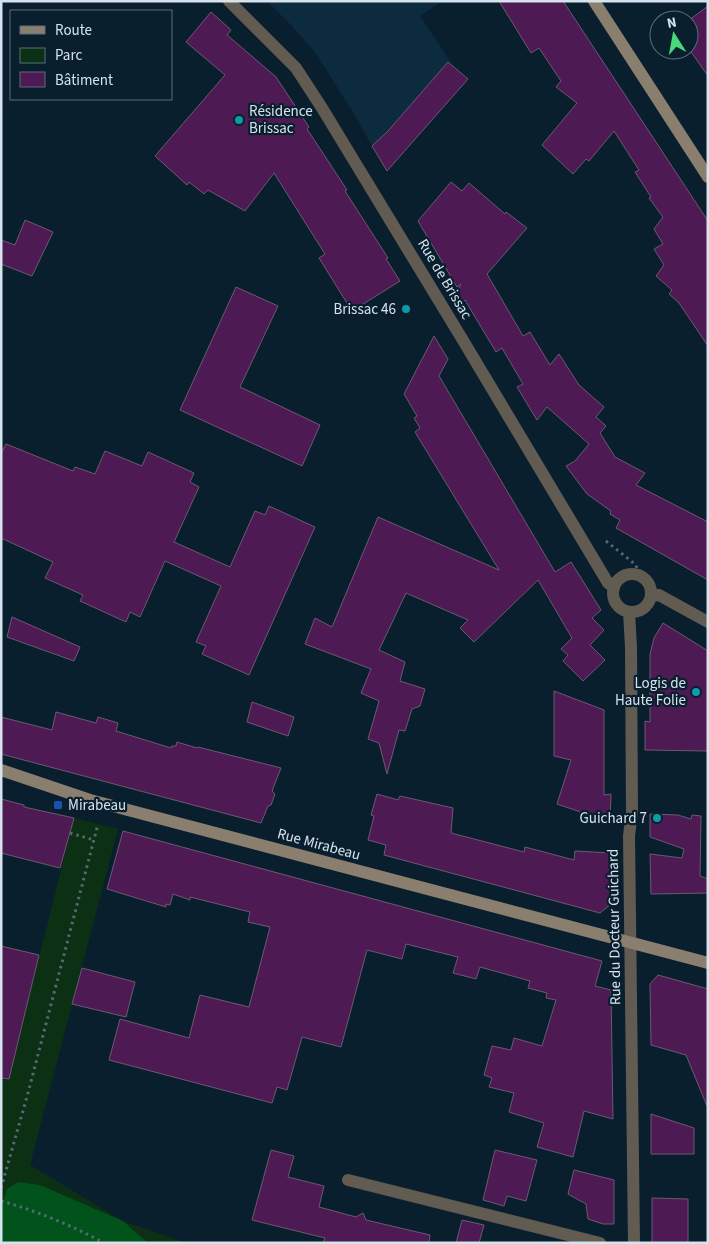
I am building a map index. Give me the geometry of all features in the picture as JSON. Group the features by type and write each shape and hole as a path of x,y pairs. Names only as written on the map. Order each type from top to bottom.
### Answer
{"street":[{"name":"Rue de Brissac","path":"229,1 296,68 464,342 608,584 614,588 613,594 618,606 629,612"},
{"path":"594,1 708,177"},
{"path":"614,588 621,578 633,574 648,583 651,589 651,596 646,606 641,610 629,612"},
{"path":"651,596 660,595 708,622"},
{"name":"Rue du Docteur Guichard","path":"629,612 632,812 629,836 634,1243"},
{"name":"Rue Mirabeau","path":"1,770 90,800 708,963"},
{"path":"348,1180 600,1243"}],"path":[{"path":"1,1188 98,824"},
{"path":"70,833 94,840"},
{"path":"1,1201 30,1209 84,1232 104,1243"}],"shaded area":[{"path":"267,1 442,1 420,16 450,61 388,131 372,146 315,52"}],"green space":[{"path":"74,818 118,829 30,1165 123,1221 187,1243 1,1243 1,1079 8,1081"},
{"path":"18,1182 40,1185 123,1221 148,1243 1,1243 1,1208 7,1189"}],"building":[{"path":"499,1 563,1 708,221 708,346 679,303 669,294 672,290 656,276 664,265 654,249 663,244 654,229 663,217 649,198 651,197 635,172 639,170 614,131 589,161 586,159 573,174 542,145 577,103 556,87 561,81 539,48 531,53"},
{"path":"708,6 708,76 697,60 699,60 699,13"},
{"path":"211,12 231,30 227,35 276,77 309,127 307,129 347,190 345,191 388,258 386,259 400,281 352,311 319,258 325,254 274,173 245,211 208,190 204,194 189,182 187,185 155,156 225,75 186,42"},
{"path":"448,62 468,79 387,171 372,146 388,131"},
{"path":"451,182 462,191 469,183 505,214 506,212 527,228 487,274 523,336 530,332 550,365 559,354 579,385 604,407 596,417 606,426 600,433 615,457 645,473 636,485 708,522 708,580 616,528 620,520 587,494 566,466 575,461 589,444 547,407 537,420 517,387 523,384 502,348 496,352 465,300 460,305 453,300 461,284 457,287 418,221"},
{"path":"25,220 53,232 32,276 1,264 1,240 15,245"},
{"path":"236,287 278,306 240,387 320,425 302,466 180,410"},
{"path":"434,336 448,359 439,376 555,572 571,562 601,610 592,618 604,630 590,645 605,660 583,681 563,661 568,655 561,649 572,638 538,580 474,642 460,628 468,620 406,593 379,650 405,662 400,681 425,689 420,706 412,709 405,731 399,730 387,774 379,743 368,739 379,701 361,693 371,669 305,644 315,618 332,627 378,517 499,570 415,432 420,428 414,418 417,416 404,394"},
{"path":"6,444 73,471 75,467 95,474 105,451 142,466 148,452 194,473 190,482 199,487 174,542 230,567 255,511 265,515 269,506 315,527 249,675 202,654 206,646 196,642 221,586 165,561 140,617 130,612 126,622 80,601 83,595 45,578 53,562 1,538 1,454"},
{"path":"12,617 80,647 74,661 7,637"},
{"name":"Logis de Haute Folie","path":"663,623 708,651 708,751 645,750 645,721 650,722 650,654 654,638"},
{"path":"554,691 604,710 604,795 611,794 610,822 557,804 571,760 554,756"},
{"path":"252,702 294,717 288,736 247,722"},
{"path":"56,712 96,723 98,717 118,723 116,731 171,748 176,746 177,742 281,768 272,791 275,794 271,805 268,806 261,823 1,754 1,717 52,730"},
{"path":"377,794 398,800 400,796 453,808 451,833 524,852 525,847 574,860 575,851 611,853 611,904 600,913 384,855 386,845 368,840 374,816 371,815"},
{"path":"1,799 24,805 24,807 74,818 60,868 1,853"},
{"path":"650,814 678,815 691,819 692,815 701,816 700,876 708,879 708,893 651,894 650,854 682,858 684,849 650,837"},
{"path":"123,831 602,961 595,986 611,990 613,1119 584,1111 573,1157 537,1147 544,1123 509,1112 514,1093 489,1087 492,1078 484,1075 492,1046 511,1050 514,1038 542,1046 556,1000 546,998 547,993 528,988 530,981 480,967 476,979 453,973 458,957 406,944 402,959 367,950 341,1047 302,1037 287,1090 277,1087 272,1103 109,1060 120,1019 189,1038 200,995 249,1007 270,927 248,922 250,912 190,897 190,900 173,894 170,905 166,904 166,907 107,889"},
{"path":"1,946 39,955 9,1079 1,1078"},
{"path":"82,968 135,982 126,1017 72,1004"},
{"path":"658,975 708,989 707,1106 686,1055 651,1045 650,984"},
{"path":"651,1114 694,1128 694,1154 651,1154"},
{"path":"271,1150 294,1156 288,1177 324,1186 319,1207 356,1217 363,1213 366,1220 430,1235 429,1243 323,1243 325,1238 252,1220"},
{"path":"495,1150 537,1160 526,1201 507,1196 504,1206 483,1200"},
{"path":"574,1170 614,1180 614,1224 603,1224 588,1219 586,1204 568,1194"},
{"path":"652,1198 688,1199 688,1243 652,1243"},
{"path":"462,1220 484,1225 479,1243 456,1243"}],"place":[{"name":"Résidence Brissac","path":"239,120"},
{"name":"Brissac 46","path":"406,309"},
{"name":"Logis de Haute Folie","path":"696,692"},
{"name":"Mirabeau","path":"58,805"},
{"name":"Guichard 7","path":"657,818"}]}
